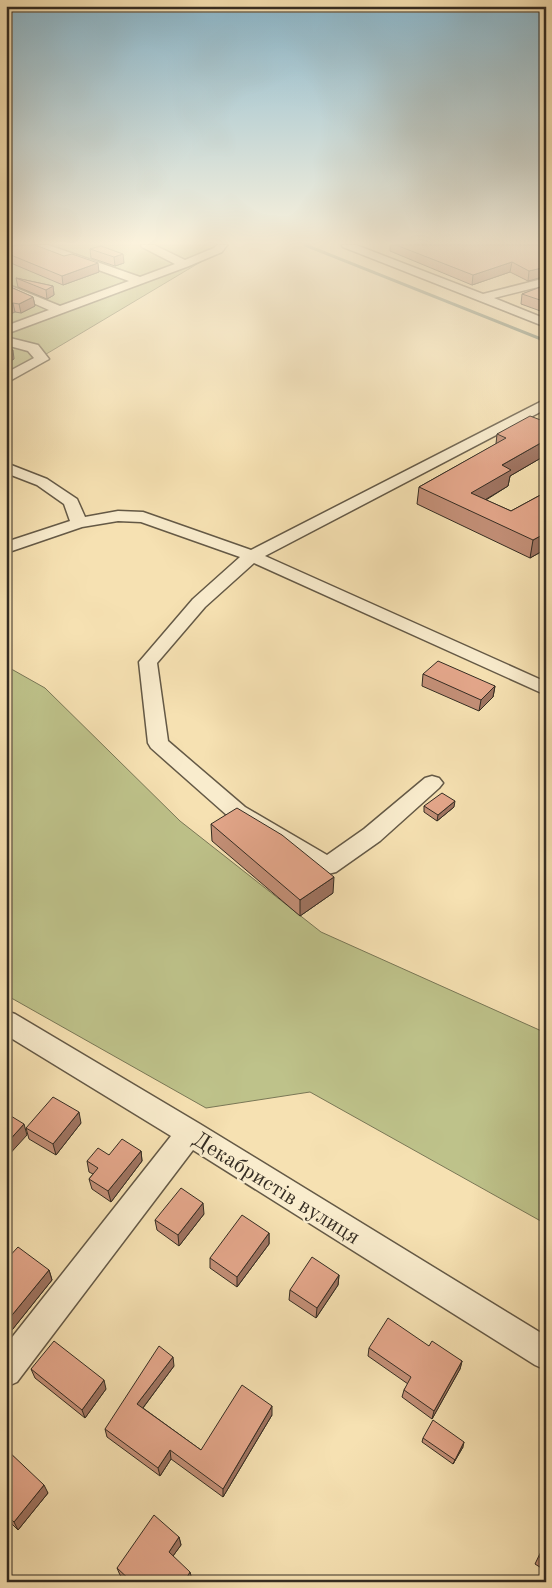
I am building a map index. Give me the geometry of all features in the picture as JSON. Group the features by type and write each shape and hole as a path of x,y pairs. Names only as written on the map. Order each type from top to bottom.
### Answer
{"street":[{"path":"6,330 35,319"},
{"path":"6,341 33,348 42,359 6,379"},
{"path":"432,783 372,835 328,866 237,812 158,743 148,662 199,602 252,556 546,403"},
{"path":"6,467 42,482 71,502 78,523"},
{"path":"6,548 78,523 118,516 143,518 252,556 546,689"},
{"name":"Декабристів вулиця","path":"6,1022 190,1133 546,1354"},
{"path":"6,1371 190,1133"}],"green space":[{"path":"6,319 105,319 6,378"},
{"path":"6,666 45,688 180,821 321,932 546,1033 546,1224 310,1092 206,1108 6,995"}],"building":[{"path":"6,348 13,350 6,353"},
{"path":"530,416 546,422 546,440 502,465 511,470 471,493 511,511 546,492 546,533 533,540 419,487 506,438 497,434"},
{"path":"438,661 495,686 481,700 423,674"},
{"path":"442,793 455,801 438,815 424,806"},
{"path":"237,808 282,835 334,877 300,900 211,824"},
{"path":"53,1097 79,1112 53,1144 26,1128"},
{"path":"6,1113 24,1124 6,1144"},
{"path":"122,1139 141,1151 108,1191 89,1179 98,1168 87,1161 98,1148 109,1155"},
{"path":"181,1188 203,1203 178,1235 155,1220"},
{"path":"242,1215 269,1233 237,1277 210,1258"},
{"path":"18,1247 49,1270 8,1320 6,1319 6,1260"},
{"path":"312,1257 339,1275 317,1308 290,1290"},
{"path":"388,1318 429,1346 432,1341 462,1361 434,1411 404,1390 411,1377 369,1348"},
{"path":"54,1341 104,1380 82,1410 31,1369"},
{"path":"159,1346 173,1357 137,1404 201,1450 242,1385 272,1406 223,1489 170,1450 158,1468 105,1429"},
{"path":"433,1420 464,1442 455,1460 423,1438"},
{"path":"6,1449 44,1485 14,1522 6,1514"},
{"path":"154,1515 179,1537 169,1552 190,1572 184,1582 132,1582 117,1568"},
{"path":"546,1543 546,1562 539,1557"}],"waterway":[{"path":"491,319 546,341"}]}
